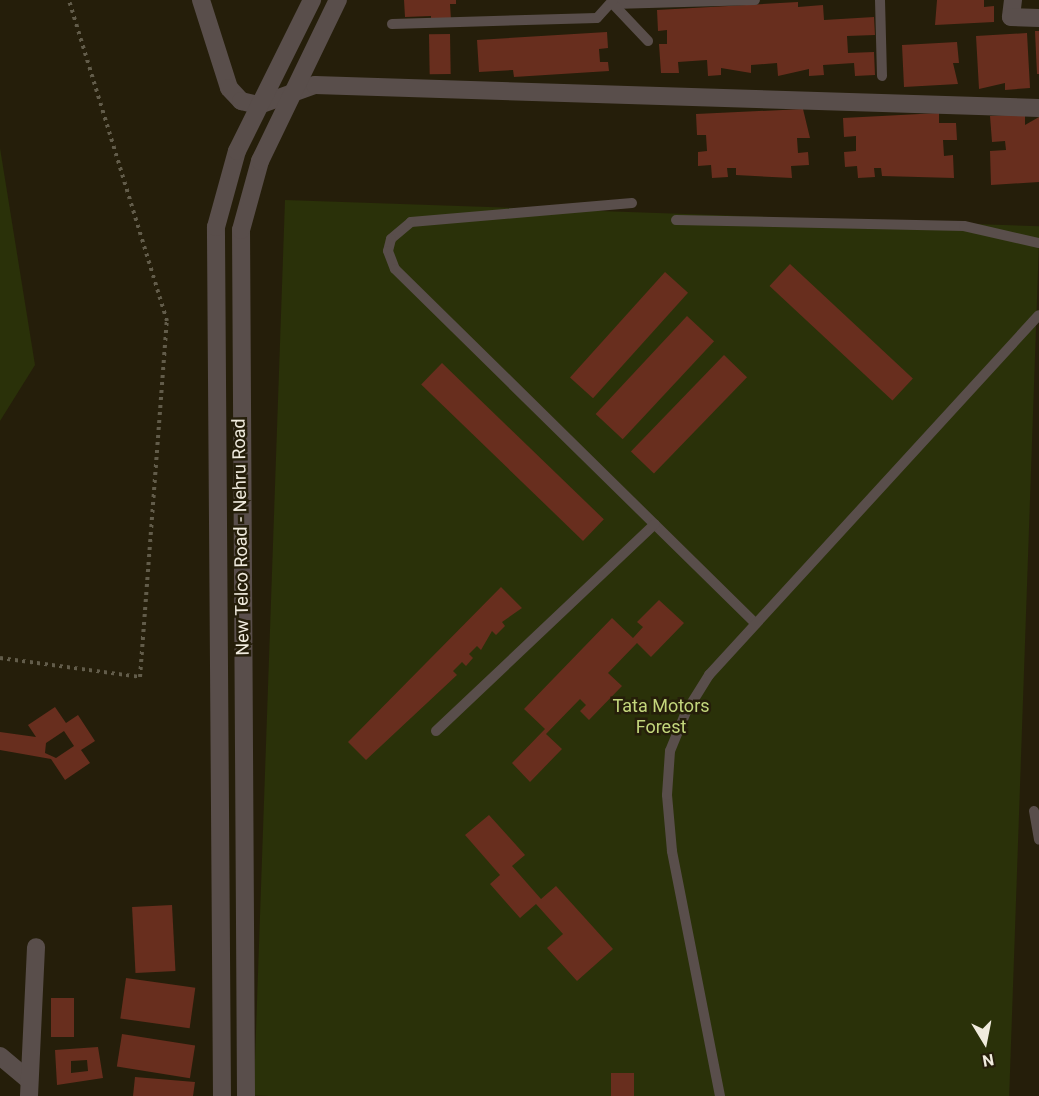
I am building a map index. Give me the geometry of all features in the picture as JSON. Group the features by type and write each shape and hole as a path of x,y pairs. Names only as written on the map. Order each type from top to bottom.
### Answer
{"street":[{"path":"201,0 229,88 242,101 259,105 289,97 306,87 338,85 1039,108"},
{"name":"New Telco Road - Nehru Road","path":"222,1096 216,227 222,193 259,105 312,0"},
{"name":"New Telco Road - Nehru Road","path":"246,1096 241,230 260,161 289,97 338,0"},
{"path":"1012,0 1011,17 1039,18"},
{"path":"29,1088 36,947"},
{"path":"220,964 245,965"},
{"path":"0,1056 29,1088"}],"lane":[{"path":"392,24 597,18 613,2 755,0"},
{"path":"879,0 882,76"},
{"path":"613,2 648,41"},
{"path":"632,203 411,222 391,239 388,251 395,269 756,624"},
{"path":"676,220 964,226 1039,243"},
{"path":"720,1096 672,851 667,795 670,751 686,712 709,675 1039,315"},
{"path":"436,731 655,524"},
{"path":"1034,811 1039,840"}],"path":[{"path":"0,658 140,677 167,321 69,0"}],"green space":[{"path":"0,148 35,365 0,421"},
{"name":"Tata Motors Forest","path":"285,200 1039,226 1009,1096 254,1095"}],"building":[{"path":"404,0 456,0 456,4 450,4 451,20 431,21 431,16 405,17"},
{"path":"937,0 984,0 984,7 994,6 994,22 935,25"},
{"path":"798,2 798,7 823,5 824,20 874,17 875,35 847,36 848,53 874,52 875,75 855,76 854,63 823,65 824,75 809,76 809,69 778,76 777,63 751,65 751,73 721,68 721,75 708,76 707,60 678,62 679,73 661,73 659,44 667,44 667,30 658,31 657,10"},
{"path":"1035,31 1039,31 1039,74 1037,74"},
{"path":"607,32 608,48 599,49 600,62 608,62 609,71 514,77 513,70 479,72 477,40"},
{"path":"1027,33 1030,88 1005,90 1005,83 979,89 976,36"},
{"path":"429,34 450,34 451,74 430,74"},
{"path":"957,42 959,63 953,63 958,84 904,87 902,45"},
{"path":"803,109 810,138 797,138 798,153 808,152 809,165 791,166 792,178 736,175 736,168 727,168 728,177 712,178 711,165 698,166 698,152 707,151 706,135 697,135 696,114"},
{"path":"939,113 939,123 956,123 957,140 943,140 944,156 953,155 954,178 882,176 881,168 874,168 875,177 858,178 857,166 845,167 844,152 856,151 856,136 844,137 843,118"},
{"path":"1025,114 1025,125 1039,117 1039,182 991,185 990,151 1006,150 1005,141 992,142 990,116"},
{"path":"790,264 913,379 892,401 770,286"},
{"path":"665,272 688,293 593,398 570,378"},
{"path":"687,316 714,341 623,439 596,414"},
{"path":"724,355 747,377 654,474 631,451"},
{"path":"442,363 604,519 583,541 421,385"},
{"path":"501,587 522,608 502,622 505,626 496,635 492,631 481,650 477,646 469,654 473,658 466,666 462,662 453,671 457,675 366,760 348,742"},
{"path":"659,600 684,623 651,657 637,643 608,673 622,686 589,720 580,711 586,705 580,699 546,734 562,749 530,782 512,763 545,729 524,709 612,618 633,638 643,627 637,622"},
{"path":"55,707 66,723 78,715 95,741 81,750 90,763 65,780 51,759 0,750 0,732 36,737 28,725","holes":["64,731 74,746 56,758 45,753 46,743"]},
{"path":"489,815 525,855 512,866 541,899 556,886 613,949 577,981 547,948 563,934 536,904 520,918 490,884 500,875 465,835"},
{"path":"172,905 175,971 136,973 132,907"},
{"path":"126,978 195,988 190,1028 120,1019"},
{"path":"51,998 74,998 74,1037 51,1037"},
{"path":"122,1034 195,1046 190,1078 117,1067"},
{"path":"98,1047 103,1078 57,1085 55,1050","holes":["87,1060 88,1071 71,1073 71,1061"]},
{"path":"611,1073 634,1073 634,1096 611,1096"},
{"path":"135,1077 195,1082 193,1096 133,1096"}]}
